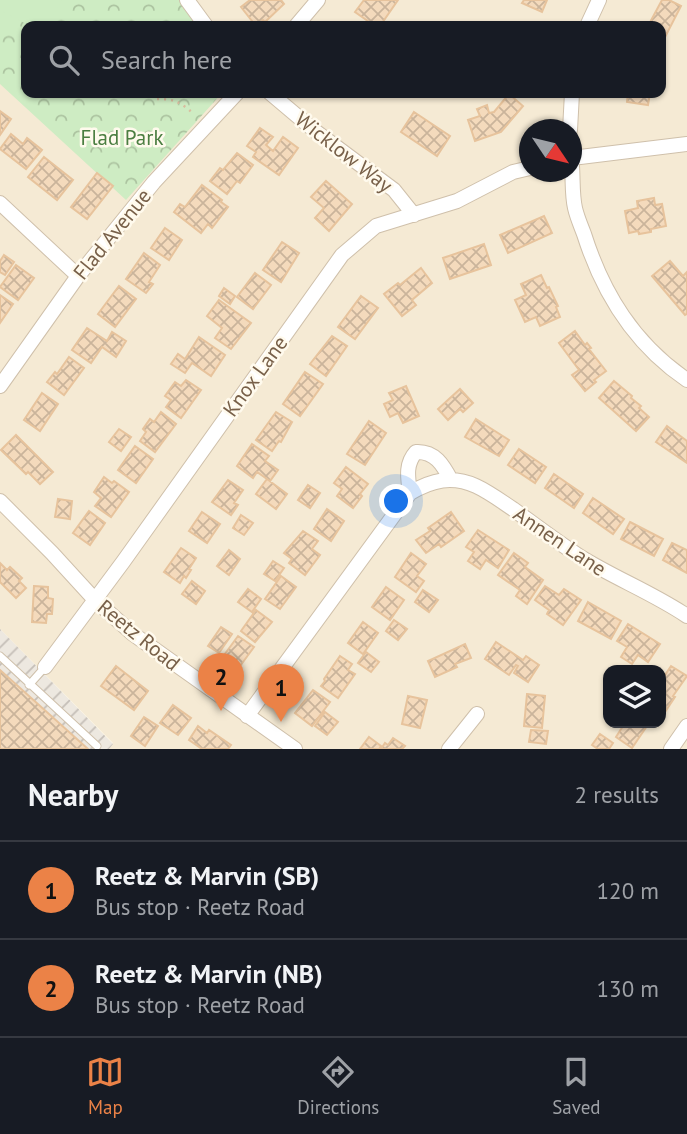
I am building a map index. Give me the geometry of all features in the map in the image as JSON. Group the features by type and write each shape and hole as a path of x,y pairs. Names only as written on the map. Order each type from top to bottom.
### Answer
{"street":[{"path":"187,0 202,21"},
{"path":"300,21 318,0"},
{"path":"590,21 600,0"},
{"name":"Flad Avenue","path":"0,386 78,276 155,182 232,98"},
{"name":"Wicklow Way","path":"276,98 394,190 414,215"},
{"path":"571,119 572,98"},
{"path":"582,157 687,144"},
{"name":"Knox Lane","path":"45,667 342,254 376,226 457,201 519,171"},
{"path":"573,182 575,208 590,255 609,297 636,335 687,380"},
{"path":"0,203 78,276"},
{"path":"247,716 410,493 407,477 410,458 416,452 434,456 451,480"},
{"name":"Annen Lane","path":"410,493 429,482 451,480 475,485 577,554 687,616"},
{"name":"Reetz Road","path":"0,501 95,600 133,634 295,749"},
{"path":"449,749 477,713"},
{"path":"671,749 687,726"}],"lane":[{"path":"0,656 97,746"},
{"path":"29,685 45,667"}],"path":[{"path":"157,99 171,99 194,114"}],"shaded area":[{"path":"0,0 687,0 687,749 109,749 113,743 0,629"},
{"path":"0,629 113,744 109,749 0,749"}],"green space":[{"name":"Flad Park","path":"0,0 179,0 195,21 21,21 21,98 218,98 126,200 0,84"},
{"path":"0,0 62,0 50,21 21,21 0,10"}],"building":[{"path":"250,0 281,0 284,4 266,21 252,21 241,7"},
{"path":"364,0 398,0 383,21 368,21 355,12"},
{"path":"524,0 547,0 542,12 522,3"},
{"path":"662,0 669,0 681,6 666,35 666,21 651,21"},
{"path":"506,98 514,98 523,106 501,132 475,141 468,120 480,116 477,109 487,105 489,113 494,112"},
{"path":"627,98 649,98 648,105 627,102"},
{"path":"0,111 11,119 0,135"},
{"path":"414,112 450,136 437,156 401,132"},
{"path":"260,128 273,137 266,145 273,151 283,137 298,148 279,175 253,157 256,152 247,146"},
{"path":"11,134 23,144 27,138 42,150 26,169 0,149"},
{"path":"237,153 253,165 240,183 237,181 227,194 210,181"},
{"path":"44,157 73,180 57,200 28,177"},
{"path":"97,173 113,186 87,219 71,207"},
{"path":"326,181 352,204 329,231 315,218 324,208 311,197"},
{"path":"202,185 228,207 212,228 208,224 201,233 174,212 180,204 185,207"},
{"path":"654,198 655,205 662,204 666,226 651,229 651,232 629,233 625,211 638,208 637,201"},
{"path":"544,216 552,233 508,253 500,235"},
{"path":"165,228 182,240 169,260 151,248"},
{"path":"282,242 299,253 281,282 263,270"},
{"path":"484,244 491,265 450,279 443,258"},
{"path":"144,253 160,265 149,282 153,284 146,293 126,279"},
{"path":"4,255 14,262 5,275 0,272 0,261"},
{"path":"670,261 683,276 687,272 685,315 652,276"},
{"path":"16,265 34,278 18,300 0,287"},
{"path":"421,268 432,283 412,300 416,305 402,316 384,294"},
{"path":"255,273 271,285 253,309 237,297"},
{"path":"541,275 558,306 556,307 560,317 540,326 536,317 525,322 515,300 526,295 521,284"},
{"path":"119,286 136,299 115,327 98,314"},
{"path":"224,288 235,296 230,304 219,296"},
{"path":"0,295 13,304 0,323"},
{"path":"361,296 378,308 355,339 338,327"},
{"path":"219,300 251,323 231,349 215,338 222,328 207,316"},
{"path":"87,328 107,341 112,332 126,341 116,357 102,347 91,363 72,350"},
{"path":"575,331 585,345 587,343 591,348 589,349 606,371 585,391 572,375 579,370 559,343"},
{"path":"332,336 347,346 326,376 310,364"},
{"path":"199,337 225,355 211,376 192,363 185,373 171,364 178,354 185,359"},
{"path":"69,357 84,368 64,395 47,382 55,372 57,374"},
{"path":"305,372 323,384 300,416 283,404"},
{"path":"186,380 201,390 181,418 166,407 171,400 165,396 175,382 181,386"},
{"path":"614,381 632,396 641,406 639,408 649,417 636,431 599,398"},
{"path":"406,386 419,416 403,423 398,413 390,417 384,404 393,400 389,393"},
{"path":"460,389 473,403 463,412 460,409 448,420 438,409"},
{"path":"42,393 58,404 40,431 24,420"},
{"path":"161,412 176,424 155,452 140,441 146,432 143,429 150,419 154,422"},
{"path":"276,412 292,422 281,442 279,441 272,451 256,440"},
{"path":"476,419 509,440 499,456 465,437"},
{"path":"369,421 386,433 365,465 347,454"},
{"path":"667,426 687,441 687,463 656,442"},
{"path":"119,429 131,437 121,451 109,442"},
{"path":"16,435 53,472 40,484 1,450"},
{"path":"252,444 269,456 265,461 278,470 270,481 257,472 253,478 237,466"},
{"path":"135,446 153,459 136,483 118,470"},
{"path":"519,449 546,467 535,483 508,465"},
{"path":"346,467 368,484 353,508 337,496 342,489 334,483"},
{"path":"554,474 583,494 574,508 545,488"},
{"path":"104,477 129,492 111,517 95,506 101,498 94,492"},
{"path":"267,479 287,494 276,509 256,494"},
{"path":"228,480 243,490 234,503 238,505 231,515 212,502"},
{"path":"308,485 320,493 310,508 298,500"},
{"path":"593,498 624,519 613,534 583,513"},
{"path":"58,499 72,501 70,519 55,517"},
{"path":"327,509 344,521 331,541 314,529"},
{"path":"89,511 105,523 90,545 73,533"},
{"path":"202,512 220,524 207,543 189,531"},
{"path":"451,512 464,531 441,547 439,544 426,553 416,540"},
{"path":"241,515 253,523 244,535 233,528"},
{"path":"630,522 663,539 654,556 621,539"},
{"path":"478,530 509,550 498,568 486,560 480,569 468,561 474,552 466,547"},
{"path":"303,531 318,541 312,549 320,555 305,575 289,563 292,559 284,553"},
{"path":"672,543 687,550 687,573 663,560"},
{"path":"181,548 196,558 186,578 184,576 180,583 164,572"},
{"path":"229,550 240,559 229,575 217,566"},
{"path":"411,553 426,564 417,576 424,581 416,592 395,577"},
{"path":"514,553 528,563 525,567 543,580 527,604 516,596 520,590 498,575"},
{"path":"273,561 284,568 275,581 264,574"},
{"path":"0,563 7,570 10,567 22,578 19,581 26,588 16,598 0,582"},
{"path":"281,576 296,587 280,609 265,599"},
{"path":"192,581 205,591 196,604 182,594"},
{"path":"34,586 48,587 48,598 53,599 52,614 47,614 46,623 32,622"},
{"path":"545,586 559,595 564,589 581,600 563,625 547,614 549,610 535,600"},
{"path":"386,587 404,600 390,620 372,607"},
{"path":"248,589 261,599 252,612 238,602"},
{"path":"423,590 438,600 429,612 415,602"},
{"path":"588,602 621,621 611,639 578,621"},
{"path":"256,610 272,622 255,642 241,631"},
{"path":"394,620 407,629 398,640 386,631"},
{"path":"363,622 378,633 363,654 348,643"},
{"path":"628,624 660,644 648,662 638,655 632,664 621,657 627,647 617,641"},
{"path":"221,627 232,634 219,653 208,646"},
{"path":"238,636 254,647 235,673 219,662"},
{"path":"496,642 523,660 526,656 539,665 528,682 514,673 518,666 516,665 509,675 485,659"},
{"path":"465,644 471,658 455,664 457,667 435,677 428,661"},
{"path":"366,652 379,662 371,672 358,663"},
{"path":"340,656 352,664 348,670 355,674 338,698 321,686"},
{"path":"116,666 148,691 134,710 101,686"},
{"path":"671,666 687,676 666,710 666,674"},
{"path":"0,670 88,749 0,749"},
{"path":"313,690 330,702 312,726 295,713"},
{"path":"527,694 545,696 542,728 524,726"},
{"path":"408,696 427,700 420,728 402,724"},
{"path":"173,705 191,718 178,735 160,723"},
{"path":"325,712 338,722 327,735 315,726"},
{"path":"144,717 158,726 145,746 131,736"},
{"path":"198,726 231,745 228,749 202,749 189,740"},
{"path":"622,728 646,728 632,748 616,737"},
{"path":"531,730 548,731 546,744 529,742"},
{"path":"600,734 613,743 609,749 598,749 592,745"},
{"path":"369,737 381,746 379,749 360,749"},
{"path":"393,738 405,746 402,749 381,749 385,743 388,745"}],"place":[{"name":"Reetz & Marvin (NB)","path":"221,711"},
{"name":"Reetz & Marvin (SB)","path":"281,722"}]}
